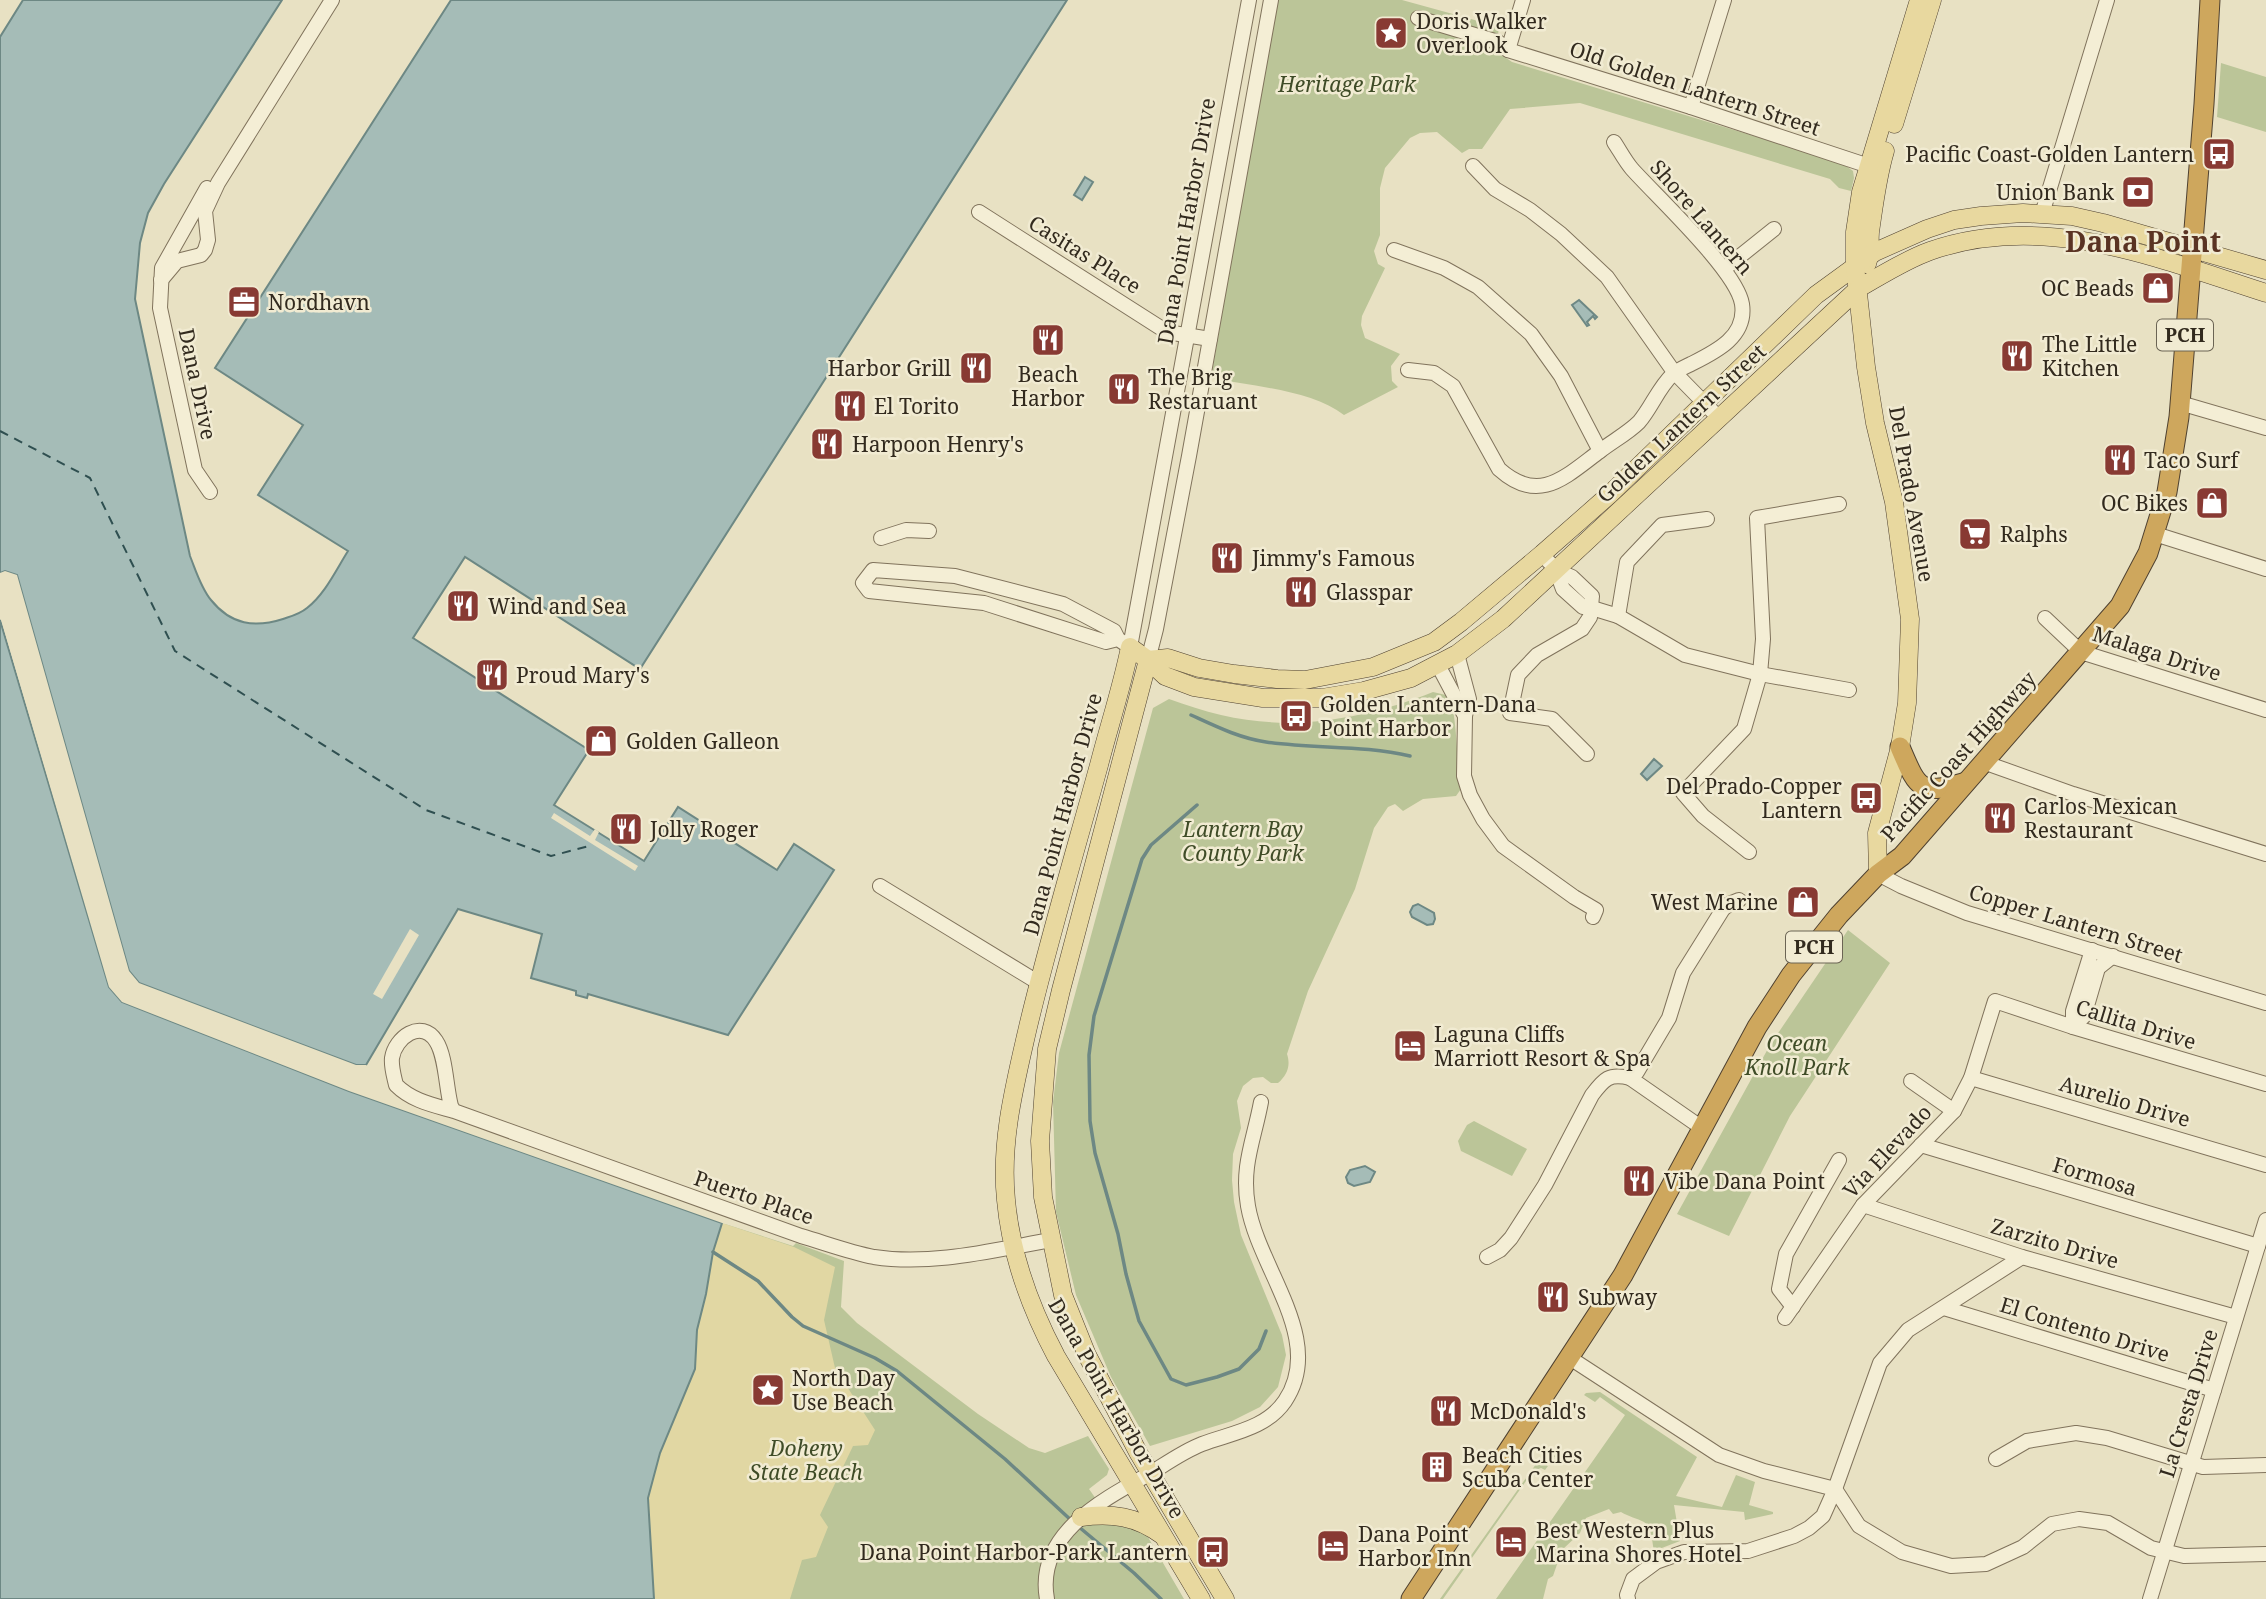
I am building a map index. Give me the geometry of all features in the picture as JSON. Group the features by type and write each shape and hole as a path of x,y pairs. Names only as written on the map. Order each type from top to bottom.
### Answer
{"highway":[{"name":"Pacific Coast Highway","path":"1411,1599 1623,1275 1757,1027 1791,975 1839,915 1878,874 1902,856 2081,653 2120,606 2148,553 2168,492 2180,403 2210,0"},
{"path":"1900,747 1913,778 1924,787 1942,789 1966,782"}],"main road":[{"name":"Del Prado Avenue","path":"1859,288 1870,255 1874,168 1919,0"},
{"name":"Del Prado Avenue","path":"1878,874 1877,832 1900,747 1907,703 1910,620 1894,502 1875,423 1865,358 1855,266 1855,232 1861,192 1874,168 1932,0"},
{"name":"Golden Lantern Street","path":"1148,660 1168,658 1199,668 1234,674 1277,680 1305,680 1348,673 1391,661 1434,642 1609,495 1816,295 1870,255 1895,242 1954,220 2023,213 2072,216 2266,270"},
{"name":"Golden Lantern Street","path":"1124,643 1165,676 1194,687 1263,698 1321,698 1364,691 1411,678 1457,654 1503,619 1859,288 1927,252 1953,244 2017,234 2091,240 2266,293"},
{"name":"Dana Point Harbor Drive","path":"1124,643 1039,983 1007,1127 1006,1199 1014,1247 1029,1301 1043,1332 1201,1599"},
{"name":"Dana Point Harbor Drive","path":"1148,660 1048,1049 1040,1141 1043,1197 1063,1295 1080,1339 1151,1472 1225,1599"},
{"path":"1364,691 1391,661"},
{"path":"1039,983 1061,990"},
{"path":"1081,1517 1115,1515 1130,1518 1147,1525 1164,1537"}],"street":[{"name":"Dana Drive","path":"161,280 177,261 201,255 205,250 208,240 205,211 218,183 332,0"},
{"name":"Dana Point Harbor Drive","path":"1124,643 1188,336 1249,0"},
{"name":"Dana Point Harbor Drive","path":"1148,660 1156,629 1271,0"},
{"path":"1508,50 1523,0"},
{"path":"1691,107 1724,0"},
{"path":"2042,214 2106,0"},
{"name":"Old Golden Lantern Street","path":"1418,18 1498,42 1508,50 1874,168"},
{"name":"Shore Lantern","path":"1614,142 1630,166 1724,269 1743,306 1741,325 1735,337 1674,372"},
{"path":"1473,166 1495,189 1530,210 1561,234 1607,277 1674,372 1719,418"},
{"name":"Dana Drive","path":"210,492 195,470 160,308 162,268 166,257 208,186 218,183"},
{"name":"Casitas Place","path":"979,212 1167,332 1210,339"},
{"path":"1724,269 1774,229"},
{"path":"1394,250 1444,268 1478,287 1531,334 1561,376 1600,451"},
{"path":"1408,370 1434,373 1453,386 1499,469 1510,479 1526,486 1544,486 1568,475 1637,424 1649,409 1657,392 1674,372"},
{"path":"2180,403 2266,428"},
{"path":"1748,852 1703,816 1683,793 1744,729 1760,674 1763,639 1757,518 1839,504"},
{"path":"1618,616 1627,562 1662,525 1707,519"},
{"path":"881,538 906,530 929,531"},
{"path":"2155,534 2266,569"},
{"path":"1542,554 1556,570 1572,577 1592,596 1587,607 1585,626 1537,655 1518,676 1510,713 1552,719 1587,754"},
{"path":"873,570 954,576 1063,604 1114,631 1124,643 1106,642 988,605 869,591 863,583 873,570"},
{"path":"988,605 995,587"},
{"path":"1587,607 1618,616 1685,655 1760,674 1849,690"},
{"name":"Malaga Drive","path":"2045,618 2081,653 2266,710"},
{"path":"1457,654 1469,699 1465,716 1464,776 1470,795 1483,819 1503,846 1595,910 1593,917"},
{"path":"1438,664 1465,716"},
{"path":"1983,762 2073,794 2266,854"},
{"name":"Copper Lantern Street","path":"1878,874 1967,913 2266,1003"},
{"path":"880,886 1039,983"},
{"path":"1630,1078 1656,1043 1669,1018 1683,973 1723,909 1739,900"},
{"path":"2073,1027 2073,1011 2092,950"},
{"path":"2073,1027 2084,1016 2098,968 2113,956"},
{"name":"Callita Drive","path":"1995,1001 2266,1084"},
{"name":"Via Elevado","path":"1839,1160 1786,1254 1779,1289 1789,1312 1863,1205 1954,1111 1971,1078 1995,1001"},
{"name":"Puerto Place","path":"454,1111 437,1042 424,1032 412,1031 396,1046 392,1067 396,1086 409,1096 801,1236 853,1252 902,1259 943,1257 1051,1240"},
{"path":"1487,1257 1500,1250 1511,1238 1545,1185 1592,1095 1601,1083 1611,1076 1630,1078 1702,1128"},
{"name":"Aurelio Drive","path":"1971,1078 2266,1165"},
{"path":"1910,1081 1954,1111"},
{"path":"1047,1599 1047,1582 1052,1559 1064,1534 1081,1517 1132,1483 1199,1445 1262,1422 1285,1401 1296,1377 1300,1360 1297,1335 1256,1238 1246,1193 1246,1164 1261,1102"},
{"name":"Formosa","path":"1921,1145 2258,1247"},
{"name":"Zarzito Drive","path":"1863,1205 2022,1257 2236,1317"},
{"name":"La Cresta Drive","path":"2150,1599 2266,1220"},
{"path":"1627,1597 1633,1579 1656,1562 1684,1552 1748,1551 1794,1536 1809,1528 1822,1516 1835,1489 1880,1363 1908,1330 2022,1257"},
{"name":"El Contento Drive","path":"1944,1308 2214,1391"},
{"path":"1570,1358 1719,1455 1764,1471 1835,1489 1859,1526 1902,1552 1951,1566 1986,1564 2023,1546 2052,1524 2079,1518 2108,1523 2151,1548 2184,1556 2266,1554"},
{"path":"1996,1459 2027,1441 2076,1433 2107,1438 2203,1467 2266,1465"}],"green space":[{"name":"Heritage Park","path":"1277,0 1402,0 1500,27 1493,49 1512,62 1842,163 1853,171 1851,191 1839,188 1830,179 1580,103 1510,109 1482,149 1469,149 1462,153 1437,132 1420,133 1410,138 1385,168 1380,188 1380,235 1374,251 1378,264 1385,268 1362,316 1361,325 1365,338 1400,354 1391,366 1392,381 1398,387 1344,415 1298,394 1211,378"},
{"path":"2221,63 2266,77 2266,132 2217,117"},
{"name":"Lantern Bay County Park","path":"1433,692 1450,696 1461,789 1456,796 1423,799 1403,811 1395,804 1388,807 1374,828 1355,889 1308,991 1287,1054 1289,1062 1286,1073 1278,1083 1271,1083 1263,1077 1253,1078 1243,1086 1237,1101 1241,1128 1233,1154 1234,1202 1241,1235 1282,1335 1286,1355 1278,1387 1260,1407 1232,1421 1150,1446 1111,1377 1076,1295 1056,1212 1053,1102 1059,1053 1153,708 1169,699 1248,720 1302,722 1355,716"},
{"name":"Ocean Knoll Park","path":"1848,930 1890,963 1790,1116 1729,1236 1677,1214 1770,1045"},
{"path":"1474,1121 1527,1149 1512,1176 1461,1151 1458,1141 1467,1125"},
{"name":"Doheny State Beach","path":"722,1223 793,1246 796,1243 844,1261 841,1307 857,1323 978,1414 1029,1448 1045,1453 1088,1436 1109,1469 1107,1475 1089,1489 1110,1519 1145,1532 1184,1599 654,1599 648,1498 676,1412"},
{"path":"1600,1392 1697,1457 1676,1496 1722,1507 1736,1475 1755,1482 1749,1505 1773,1514 1745,1520 1744,1512 1674,1505 1680,1541 1654,1551 1647,1524 1621,1512 1613,1514 1609,1509 1586,1518 1580,1533 1562,1550 1553,1576 1548,1579 1543,1599 1496,1599 1625,1415 1600,1397 1595,1402 1584,1395"},
{"path":"1546,1450 1555,1456 1552,1460 1548,1458 1545,1464 1548,1466 1545,1470 1541,1468 1533,1471 1443,1599 1440,1599"}],"sand":[{"name":"North Day Use Beach","path":"722,1223 794,1247 835,1267 824,1320 835,1368 875,1430 868,1445 853,1446 820,1515 828,1527 816,1557 802,1560 790,1599 654,1599 648,1498 660,1453 695,1369 697,1330 713,1252"}],"water":[{"path":"23,0 282,0 148,213 140,243 135,299 190,556 211,600 227,615 253,624 273,622 304,610 325,589 348,551 258,495 303,425 215,368 451,0 1067,0 640,669 465,557 413,638 589,750 554,805 644,861 678,807 777,870 794,844 834,870 728,1035 588,994 587,998 576,995 576,991 531,978 542,934 458,909 366,1065 356,1065 139,983 129,971 17,575 5,571 0,573 0,37"},
{"path":"1085,177 1093,182 1082,200 1074,195"},
{"path":"1579,300 1597,317 1595,319 1593,316 1587,326 1572,305"},
{"path":"0,620 109,987 122,1002 349,1091 722,1223 713,1252 697,1330 695,1369 660,1453 648,1498 654,1599 0,1599"},
{"path":"1654,759 1662,766 1647,780 1641,774"},
{"path":"1418,904 1434,913 1433,924 1427,925 1412,917 1410,912 1413,906"},
{"path":"1365,1166 1375,1172 1370,1182 1354,1186 1348,1183 1346,1177 1350,1170"}],"pier":[{"path":"5,571 17,575 129,971 139,983 356,1065 369,1067 354,1068 138,986 127,973 14,578 5,574 0,576 0,573"},
{"path":"0,616 112,985 124,999 350,1087 723,1220 725,1224 349,1091 122,1002 109,987"},
{"path":"554,813 590,836 595,829 599,832 595,840 638,866 635,871 551,818"},
{"path":"410,929 419,935 382,999 373,994"}],"waterway":[{"path":"1191,715 1256,740 1375,750 1410,756"},
{"path":"1197,805 1151,845 1142,859 1094,1016 1089,1055 1090,1121 1095,1153 1139,1321 1171,1379 1186,1385 1239,1369 1259,1349 1266,1331"},
{"path":"713,1252 758,1281 803,1326 875,1358 897,1371 1005,1459 1073,1522"},
{"path":"1079,1527 1161,1599"}],"ferry route":[{"path":"0,431 90,478 175,651 426,810 551,856 593,845"}],"place":[{"name":"Doris Walker Overlook","path":"1391,33"},
{"name":"Pacific Coast-Golden Lantern","path":"2219,154"},
{"name":"Union Bank","path":"2138,192"},
{"name":"OC Beads","path":"2158,288"},
{"name":"Nordhavn","path":"244,302"},
{"name":"Beach Harbor","path":"1048,340"},
{"name":"The Little Kitchen","path":"2017,356"},
{"name":"Harbor Grill","path":"976,368"},
{"name":"The Brig Restaruant","path":"1124,389"},
{"name":"El Torito","path":"850,406"},
{"name":"Harpoon Henry's","path":"827,444"},
{"name":"Taco Surf","path":"2120,460"},
{"name":"OC Bikes","path":"2212,503"},
{"name":"Ralphs","path":"1975,534"},
{"name":"Jimmy's Famous","path":"1227,558"},
{"name":"Glasspar","path":"1301,592"},
{"name":"Wind and Sea","path":"463,606"},
{"name":"Proud Mary's","path":"492,675"},
{"name":"Golden Lantern-Dana Point Harbor","path":"1296,716"},
{"name":"Golden Galleon","path":"601,741"},
{"name":"Del Prado-Copper Lantern","path":"1866,798"},
{"name":"Carlos Mexican Restaurant","path":"2000,818"},
{"name":"Jolly Roger","path":"626,829"},
{"name":"West Marine","path":"1803,902"},
{"name":"Laguna Cliffs Marriott Resort & Spa","path":"1410,1046"},
{"name":"Vibe Dana Point","path":"1639,1181"},
{"name":"Subway","path":"1553,1297"},
{"name":"North Day Use Beach","path":"768,1390"},
{"name":"McDonald's","path":"1446,1411"},
{"name":"Beach Cities Scuba Center","path":"1437,1467"},
{"name":"Best Western Plus Marina Shores Hotel","path":"1511,1542"},
{"name":"Dana Point Harbor Inn","path":"1333,1546"},
{"name":"Dana Point Harbor-Park Lantern","path":"1213,1552"}],"district":[{"name":"Dana Point","path":"2143,241"}]}
